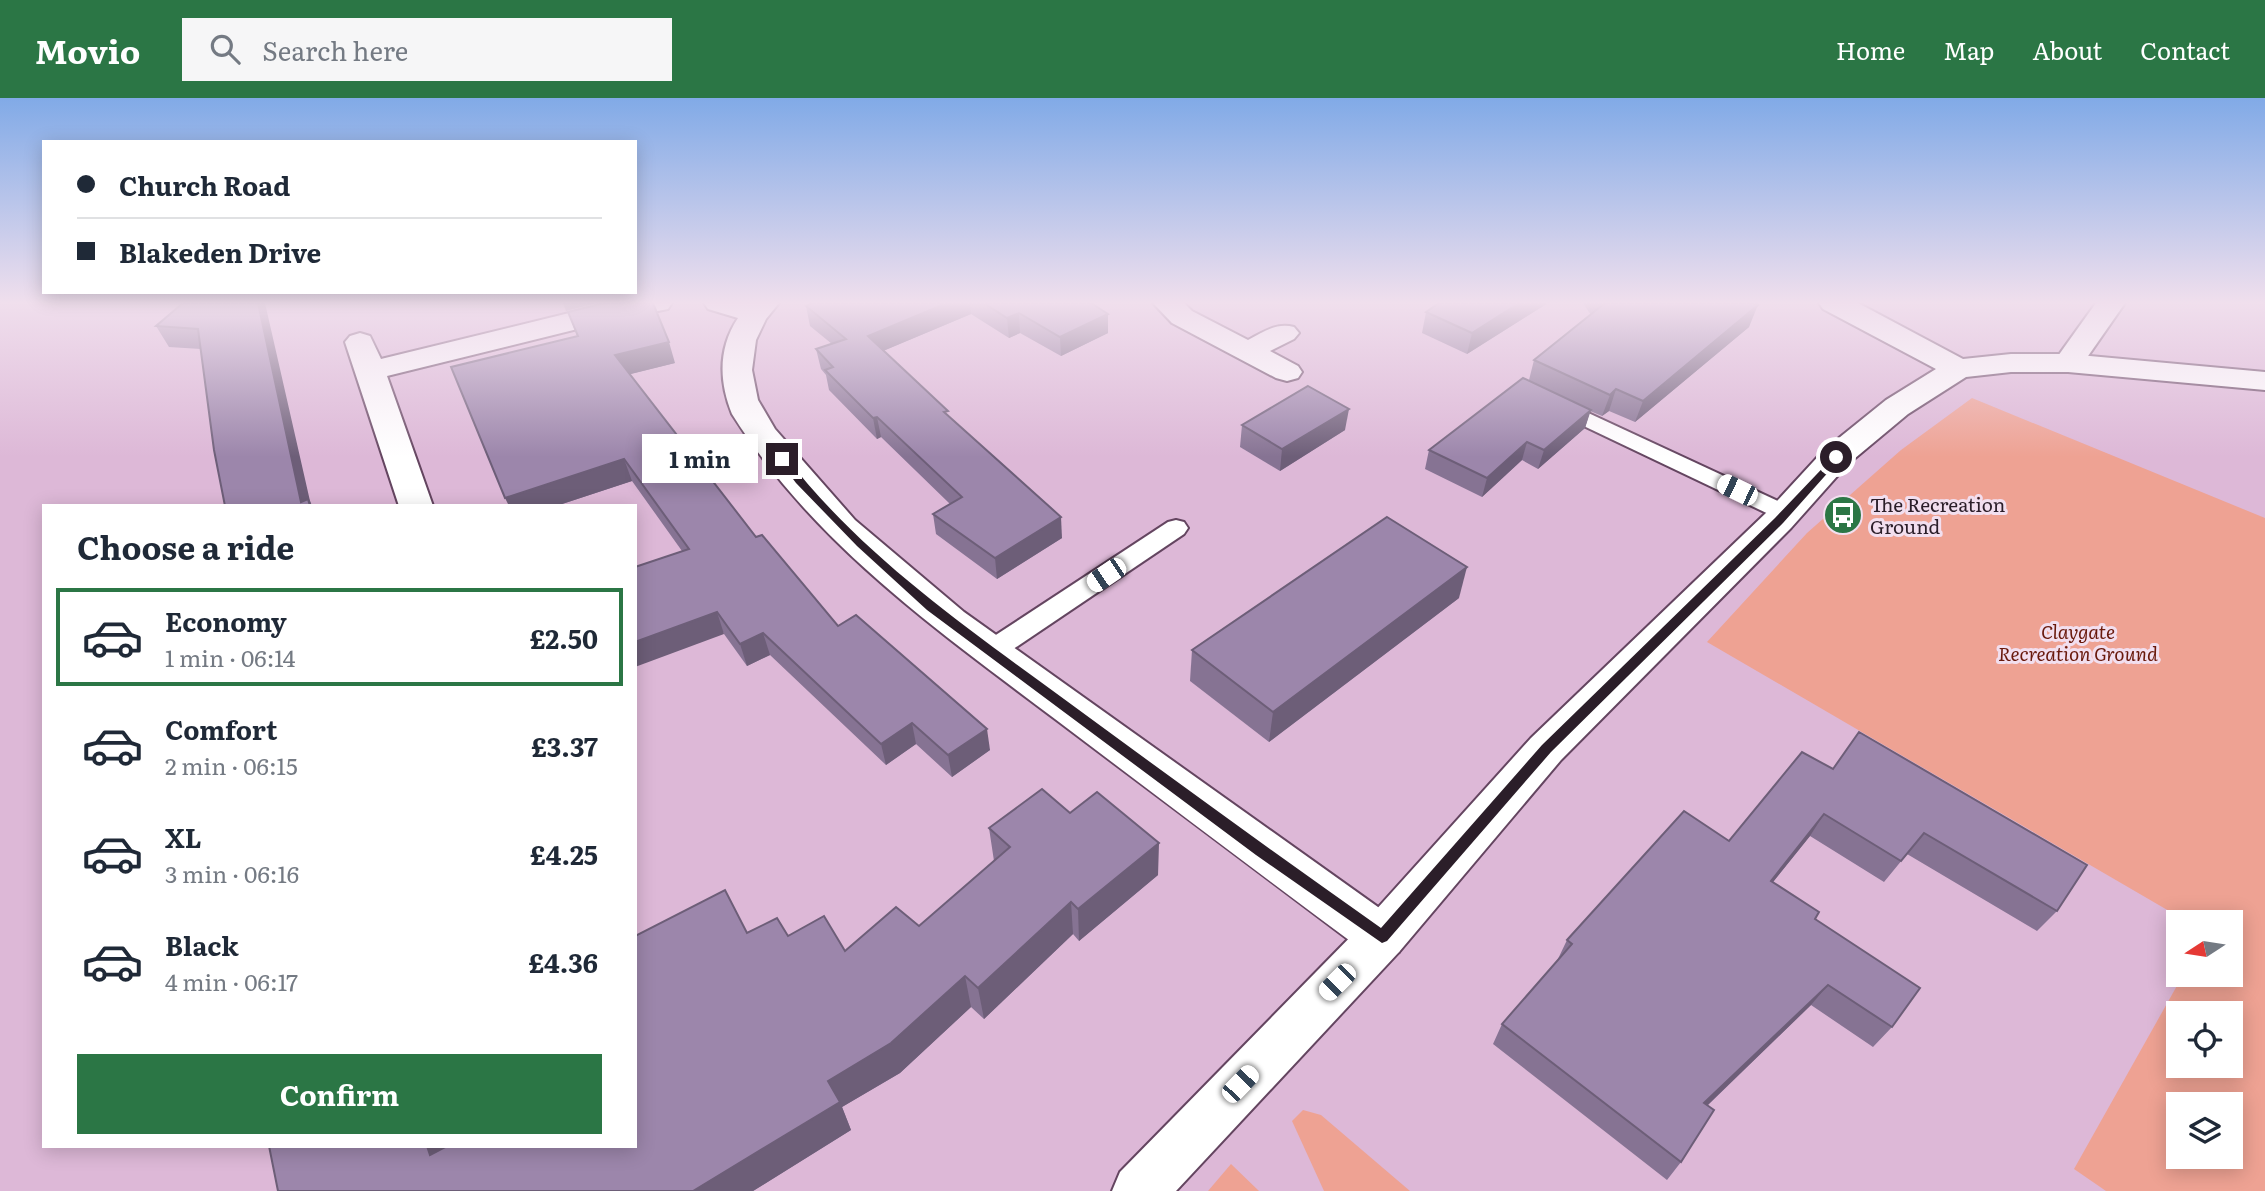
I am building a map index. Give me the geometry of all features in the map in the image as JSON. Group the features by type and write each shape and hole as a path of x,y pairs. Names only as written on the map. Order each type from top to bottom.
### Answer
{"street":[{"path":"381,354 365,357 415,504"},
{"path":"737,354 736,381 749,414 799,481 860,544 931,607 1261,851 1382,936"},
{"path":"1254,354 1287,372"},
{"path":"1931,354 1958,369"},
{"path":"2068,363 2074,354"},
{"path":"1139,1191 1382,936 1546,749 1785,513 1836,457 1897,407 1958,369 2011,363 2068,363 2265,381"}],"lane":[{"path":"1541,396 1785,513"},
{"path":"991,651 1176,528"}],"green space":[{"name":"Claygate Recreation Ground","path":"1972,398 2265,518 2265,1191 2106,1191 2074,1169 2166,1005 2166,1078 2243,1078 2243,1001 2168,1001 2176,987 2244,987 2244,910 2167,910 1707,642 1807,533 1901,450"},
{"path":"1303,1110 1321,1115 1410,1191 1324,1191 1292,1121"},
{"path":"1231,1164 1259,1191 1208,1191"}],"building":[{"path":"201,354 269,354 301,502 308,499 309,504 225,504 214,450"},
{"path":"504,354 619,354 615,355 756,537 762,535 838,626 856,615 987,729 948,755 912,723 881,744 763,633 740,644 717,612 637,641 637,566 689,549 624,459 505,498 451,367"},
{"path":"821,354 887,354 948,411 944,412 1061,517 995,558 933,514 962,497 877,417 873,418 825,370 833,367"},
{"path":"1541,354 1699,354 1643,401 1616,389 1610,395 1534,360"},
{"path":"1523,378 1591,410 1544,450 1527,442 1487,478 1429,450"},
{"path":"1308,386 1349,409 1282,449 1242,425"},
{"path":"1387,517 1467,567 1273,712 1192,650"},
{"path":"1859,732 2087,865 2057,911 1924,833 1901,861 1824,814 1771,881 1819,912 1815,919 1920,988 1892,1027 1828,985 1704,1103 1714,1110 1681,1162 1502,1024 1572,944 1567,940 1684,811 1729,841 1802,752 1833,769"},
{"path":"1042,789 1070,813 1097,792 1159,843 1078,909 1071,902 978,988 965,976 891,1043 828,1081 840,1102 693,1191 278,1191 269,1148 428,1148 430,1155 443,1148 637,1148 637,935 725,890 747,933 777,918 788,936 824,916 845,951 896,907 919,926 1010,847 989,828"}],"place":[{"name":"The Recreation Ground","path":"1843,515"}],"route":[{"path":"782,459 799,481 860,544 931,607 1261,851 1382,936 1546,749 1779,520 1836,457"}]}
